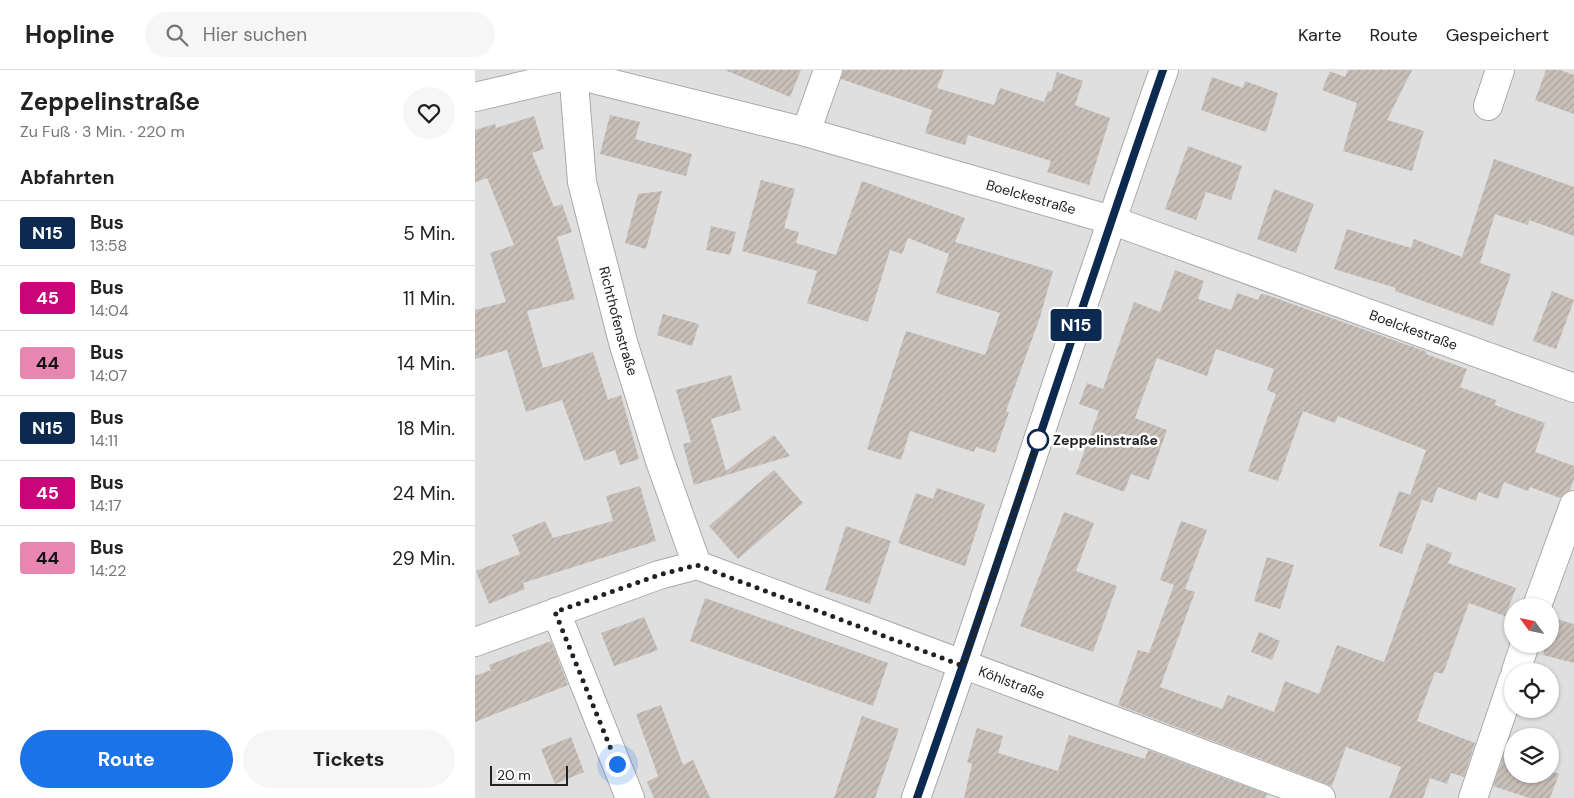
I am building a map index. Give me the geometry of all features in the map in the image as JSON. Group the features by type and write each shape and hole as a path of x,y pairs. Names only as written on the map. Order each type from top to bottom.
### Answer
{"street":[{"path":"805,132 828,70"},
{"path":"917,798 1163,70"},
{"path":"1488,106 1499,70"},
{"name":"Boelckestraße","path":"475,98 573,72 805,132 1111,220 1574,388"},
{"name":"Richthofenstraße","path":"573,72 577,135 584,192 623,342 660,461 697,565"},
{"path":"1540,598 1574,505"},
{"path":"475,642 659,575 697,565"},
{"name":"Köhlstraße","path":"697,565 963,666 1321,798"},
{"path":"555,612 630,798"},
{"path":"1473,798 1504,707"}],"shaded area":[{"path":"475,70 1574,70 1574,798 475,798"}],"building":[{"path":"725,70 801,70 790,97"},
{"path":"843,70 944,70 937,88 994,105 1000,88 1044,102 1048,91 1051,92 1057,72 1083,81 1075,105 1110,118 1089,185 1047,172 1051,161 968,135 965,145 925,133 932,110 841,79"},
{"path":"1348,70 1412,70 1387,120 1424,131 1412,171 1343,151 1357,103 1322,90 1330,71 1345,77"},
{"path":"1546,70 1560,70 1574,75 1574,114 1535,100"},
{"path":"1212,77 1243,88 1245,81 1278,93 1266,132 1201,110"},
{"path":"610,115 640,122 635,139 692,154 686,176 600,154"},
{"path":"534,116 544,149 532,153 554,207 562,204 572,232 557,237 575,299 527,311 543,368 593,352 608,400 621,395 639,459 620,465 615,450 584,461 562,400 526,412 507,350 475,359 475,310 506,302 490,253 514,245 487,178 475,182 475,130 495,124 496,128"},
{"path":"1188,146 1242,166 1231,200 1206,192 1196,220 1165,209"},
{"path":"1494,159 1574,187 1574,236 1529,220 1528,225 1495,214 1480,263 1511,274 1493,326 1395,291 1396,288 1334,269 1347,229 1411,248 1414,239 1462,257"},
{"path":"761,180 795,189 784,228 799,232 796,243 836,255 862,181 965,218 955,242 1053,271 1040,317 1006,411 1009,412 995,453 976,447 974,452 910,431 901,460 867,449 906,331 985,355 1000,313 936,293 949,254 908,238 902,254 890,250 868,322 807,303 817,271 742,251"},
{"path":"1274,189 1314,204 1296,253 1257,239"},
{"path":"662,191 646,249 625,243 638,194"},
{"path":"711,226 736,232 730,255 706,250"},
{"path":"1175,270 1204,281 1198,299 1231,310 1237,293 1258,300 1261,294 1267,295 1427,352 1426,354 1467,369 1460,387 1496,400 1495,405 1545,423 1535,452 1574,466 1574,479 1570,490 1560,498 1530,487 1528,491 1504,482 1498,499 1479,492 1476,501 1438,487 1432,503 1410,495 1426,450 1338,416 1335,423 1303,411 1278,481 1248,471 1276,394 1267,390 1274,369 1216,349 1207,376 1157,358 1135,418 1167,430 1149,480 1131,474 1124,492 1076,474 1099,411 1079,404 1087,383 1103,389 1134,302 1160,312"},
{"path":"1552,291 1574,300 1556,349 1533,341"},
{"path":"663,314 699,324 692,346 657,335"},
{"path":"731,375 741,410 711,419 726,471 774,435 790,456 694,485 683,444 691,442 676,390"},
{"path":"774,470 803,503 738,559 709,526"},
{"path":"640,486 656,541 523,583 525,589 489,604 476,571 520,554 512,535 545,521 553,538 613,521 606,496"},
{"path":"937,488 985,504 965,566 898,543 916,493 933,499"},
{"path":"1399,491 1422,499 1402,554 1379,546"},
{"path":"1064,512 1094,523 1076,571 1117,586 1093,652 1020,626"},
{"path":"1181,521 1207,530 1185,589 1195,592 1160,687 1222,709 1228,695 1274,712 1285,681 1319,694 1337,645 1384,662 1427,543 1452,553 1448,563 1516,588 1512,598 1504,598 1504,616 1469,603 1443,674 1435,672 1417,721 1475,743 1464,777 1451,773 1447,784 1430,778 1423,798 1389,798 1401,767 1346,747 1332,786 1118,705 1138,650 1149,653 1174,585 1160,580"},
{"path":"846,526 891,541 870,604 825,590"},
{"path":"1267,557 1294,565 1280,609 1254,601"},
{"path":"705,598 888,663 873,706 690,641"},
{"path":"644,617 658,650 614,666 601,633"},
{"path":"1559,620 1574,624 1574,663 1543,655 1544,653 1559,653"},
{"path":"1259,632 1280,641 1272,660 1251,652"},
{"path":"551,641 568,685 475,722 475,676 491,670 489,665"},
{"path":"661,705 683,765 693,760 710,798 654,798 647,782 658,776 636,714"},
{"path":"862,716 899,729 875,798 834,798"},
{"path":"977,728 1003,736 998,753 1058,771 1069,735 1145,759 1148,750 1267,794 1265,798 964,798 972,764 967,762"},
{"path":"571,737 584,772 555,784 541,749"},
{"path":"1504,755 1504,783 1556,783 1550,798 1529,798 1493,786"}],"bus line":[{"name":"N15","path":"917,798 1163,70"}],"place":[{"name":"Zeppelinstraße","path":"1038,440"}],"route":[{"path":"617,764 555,612 659,575 697,565 963,666 1038,440"}]}
